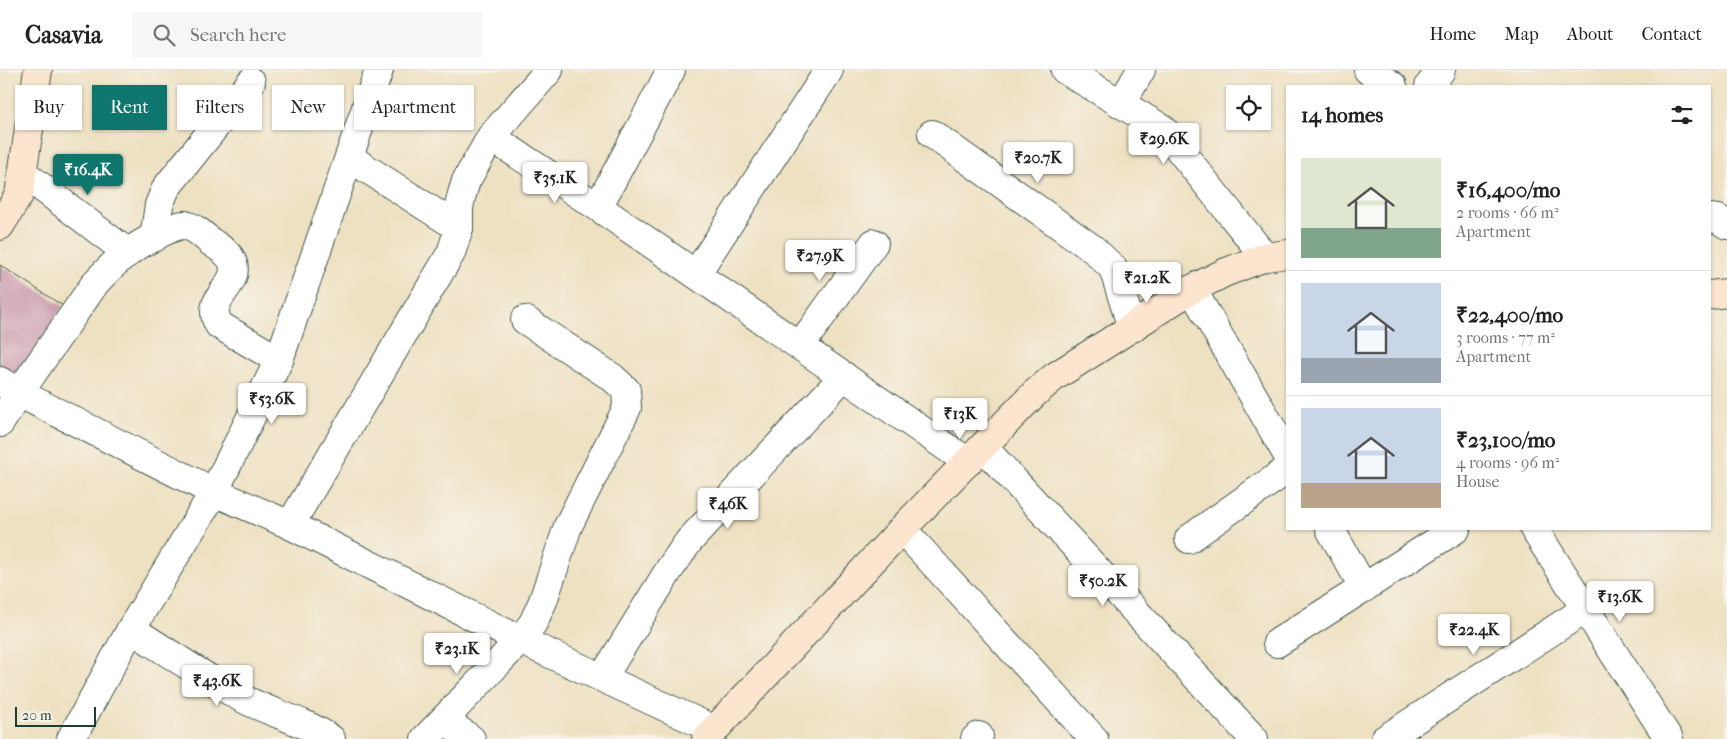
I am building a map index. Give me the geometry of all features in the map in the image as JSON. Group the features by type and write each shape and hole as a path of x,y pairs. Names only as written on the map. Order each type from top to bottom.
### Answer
{"street":[{"path":"0,226 19,195 38,70"},
{"path":"70,739 131,629 214,492 279,360 379,70"},
{"path":"290,525 451,253 459,228 459,206 466,181 491,137 549,70"},
{"path":"598,207 671,70"},
{"path":"696,274 829,70"},
{"path":"9,387 214,492 290,525 520,640 603,677 710,734 902,529 1034,394 1054,377 1192,289 1224,273 1276,255 1162,128 1065,70"},
{"path":"1121,104 1141,70"},
{"path":"1368,70 1391,85"},
{"path":"1429,85 1441,70"},
{"path":"154,238 159,205 166,188 252,82"},
{"path":"932,134 1093,249 1117,280 1132,328"},
{"path":"491,137 598,207 844,376 975,454 1254,739"},
{"path":"350,158 459,228"},
{"path":"23,173 128,253"},
{"path":"1711,218 1718,219 1727,225"},
{"path":"0,423 9,387 96,282 109,268 128,253 174,227 185,225 195,230 228,255 233,262 233,275 214,306 214,317 219,325 279,360"},
{"path":"800,346 874,243"},
{"path":"1192,289 1286,453"},
{"path":"1711,296 1727,293"},
{"path":"425,739 520,640 533,622 543,601 568,526 627,408 626,390 614,378 525,320"},
{"path":"603,677 668,570 689,541 844,376"},
{"path":"1189,539 1286,470"},
{"path":"902,529 1094,739"},
{"path":"1331,530 1364,588"},
{"path":"1277,643 1452,530"},
{"path":"1535,530 1586,609 1661,736"},
{"path":"1385,739 1586,609"},
{"path":"131,629 240,697 261,708 314,728 331,739"},
{"path":"444,720 471,739"}],"building":[{"path":"0,265 63,306 12,385 0,377"}]}
